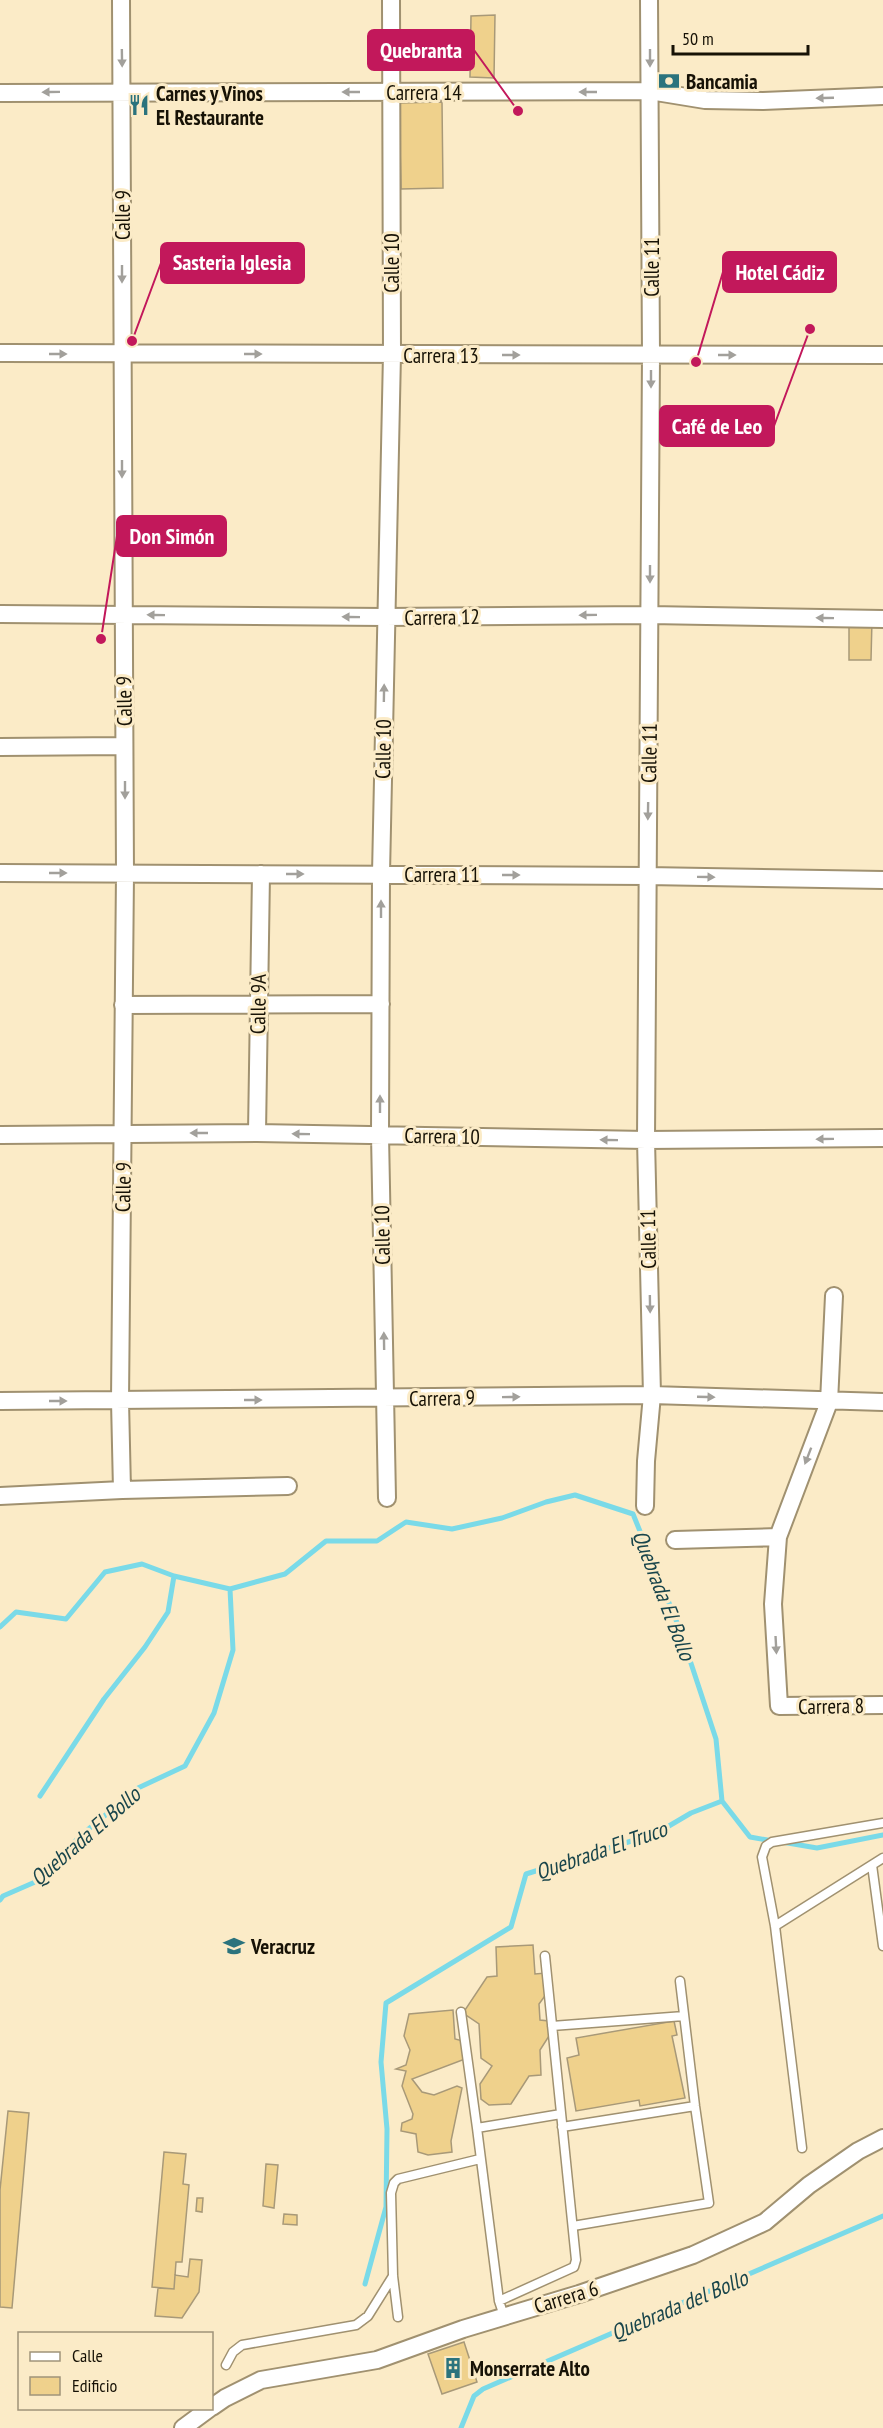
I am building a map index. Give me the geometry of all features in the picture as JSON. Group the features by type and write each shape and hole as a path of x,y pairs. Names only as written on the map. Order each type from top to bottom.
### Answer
{"street":[{"name":"Calle 9","path":"121,0 123,91 122,615 125,874 120,1401 122,1490"},
{"name":"Calle 10","path":"387,1498 380,1135 381,874 392,354 391,0"},
{"name":"Calle 11","path":"645,1506 646,1461 652,1395 646,1140 651,355 650,0"},
{"name":"Carrera 14","path":"0,93 650,91 705,100 883,96"},
{"name":"Carrera 13","path":"0,353 883,355"},
{"name":"Carrera 12","path":"0,614 386,617 650,615 883,619"},
{"path":"0,747 124,746"},
{"name":"Carrera 11","path":"0,873 647,876 883,880"},
{"name":"Calle 9A","path":"257,1133 261,874"},
{"path":"123,1005 381,1004"},
{"name":"Carrera 10","path":"0,1135 257,1133 646,1140 883,1138"},
{"path":"675,1540 778,1537 829,1402 834,1296"},
{"name":"Carrera 9","path":"0,1401 652,1395 883,1402"},
{"path":"0,1496 288,1486"},
{"name":"Carrera 8","path":"778,1537 774,1604 779,1706 883,1705"},
{"name":"Carrera 6","path":"215,2405 261,2379 377,2361 501,2308 579,2294 693,2255 765,2222 809,2185 858,2151 883,2139"},
{"name":"Carrera 6","path":"183,2428 208,2410"}],"lane":[{"path":"802,2148 776,1926 762,1857 766,1846 772,1842 883,1823"},
{"path":"776,1926 883,1858"},
{"path":"872,1865 883,1946"},
{"path":"461,2012 501,2308 574,2267 576,2260 545,1956"},
{"path":"573,2226 709,2203 680,1981"},
{"path":"552,2026 684,2016"},
{"path":"562,2127 695,2106"},
{"path":"477,2128 561,2114"},
{"path":"398,2317 393,2276 391,2193 394,2183 398,2179 480,2159"},
{"path":"226,2365 232,2352 242,2345 356,2325 368,2316 393,2276"}],"building":[{"path":"495,15 494,78 470,77 471,16"},
{"path":"442,102 443,188 401,189 399,103"},
{"path":"849,620 872,620 871,660 849,660"},
{"path":"533,1945 535,1974 546,1973 547,1993 539,2004 540,2020 549,2021 549,2036 540,2050 541,2075 529,2076 511,2104 489,2105 481,2099 480,2084 492,2066 481,2058 479,2024 463,2013 487,1977 497,1976 496,1947"},
{"path":"453,2010 455,2039 463,2041 465,2059 412,2079 422,2092 434,2095 457,2086 462,2088 451,2141 452,2152 428,2155 418,2152 416,2134 401,2131 402,2123 412,2119 413,2114 402,2086 406,2071 396,2069 406,2065 410,2050 404,2036 409,2014"},
{"path":"674,2021 677,2035 672,2036 685,2098 640,2106 639,2100 576,2111 567,2058 579,2055 576,2038"},
{"path":"8,2111 29,2113 12,2308 0,2307 0,2190"},
{"path":"164,2152 186,2154 183,2184 189,2185 182,2262 176,2262 174,2289 152,2287"},
{"path":"266,2164 278,2165 274,2208 263,2206"},
{"path":"197,2198 203,2198 202,2212 196,2211"},
{"path":"284,2214 297,2215 297,2225 283,2224"},
{"path":"190,2259 202,2260 199,2292 182,2318 155,2316 158,2288 174,2289 175,2275 188,2277"},
{"name":"Monserrate Alto","path":"464,2342 477,2382 442,2394 428,2354"}],"waterway":[{"name":"Quebrada El Bollo","path":"0,1900 3,1896 42,1879 79,1837 138,1788 185,1766 214,1713 233,1650 230,1589 285,1574 326,1541 377,1541 406,1522 452,1529 502,1518 546,1502 575,1495 633,1514 680,1630 716,1739 722,1801"},
{"path":"0,1627 16,1612 66,1619 105,1572 142,1564 174,1576"},
{"path":"40,1796 104,1699 145,1647 168,1612 174,1576 230,1589"},
{"name":"Quebrada El Truco","path":"365,2284 386,2207 387,2129 381,2062 386,2003 511,1927 526,1874 657,1833 691,1813 722,1801 750,1837 773,1841"},
{"name":"Quebrada El Truco","path":"782,1842 817,1848 883,1835"},
{"name":"Quebrada del Bollo","path":"461,2428 474,2396 483,2389 883,2216"}],"place":[{"name":"Bancamia","path":"669,81"},
{"name":"Carnes y Vinos El Restaurante","path":"139,105"},
{"name":"Quebranta","path":"518,111"},
{"name":"Café de Leo","path":"810,329"},
{"name":"Sasteria Iglesia","path":"132,341"},
{"name":"Hotel Cádiz","path":"696,362"},
{"name":"Don Simón","path":"101,639"},
{"name":"Veracruz","path":"234,1946"},
{"name":"Monserrate Alto","path":"453,2368"}]}
